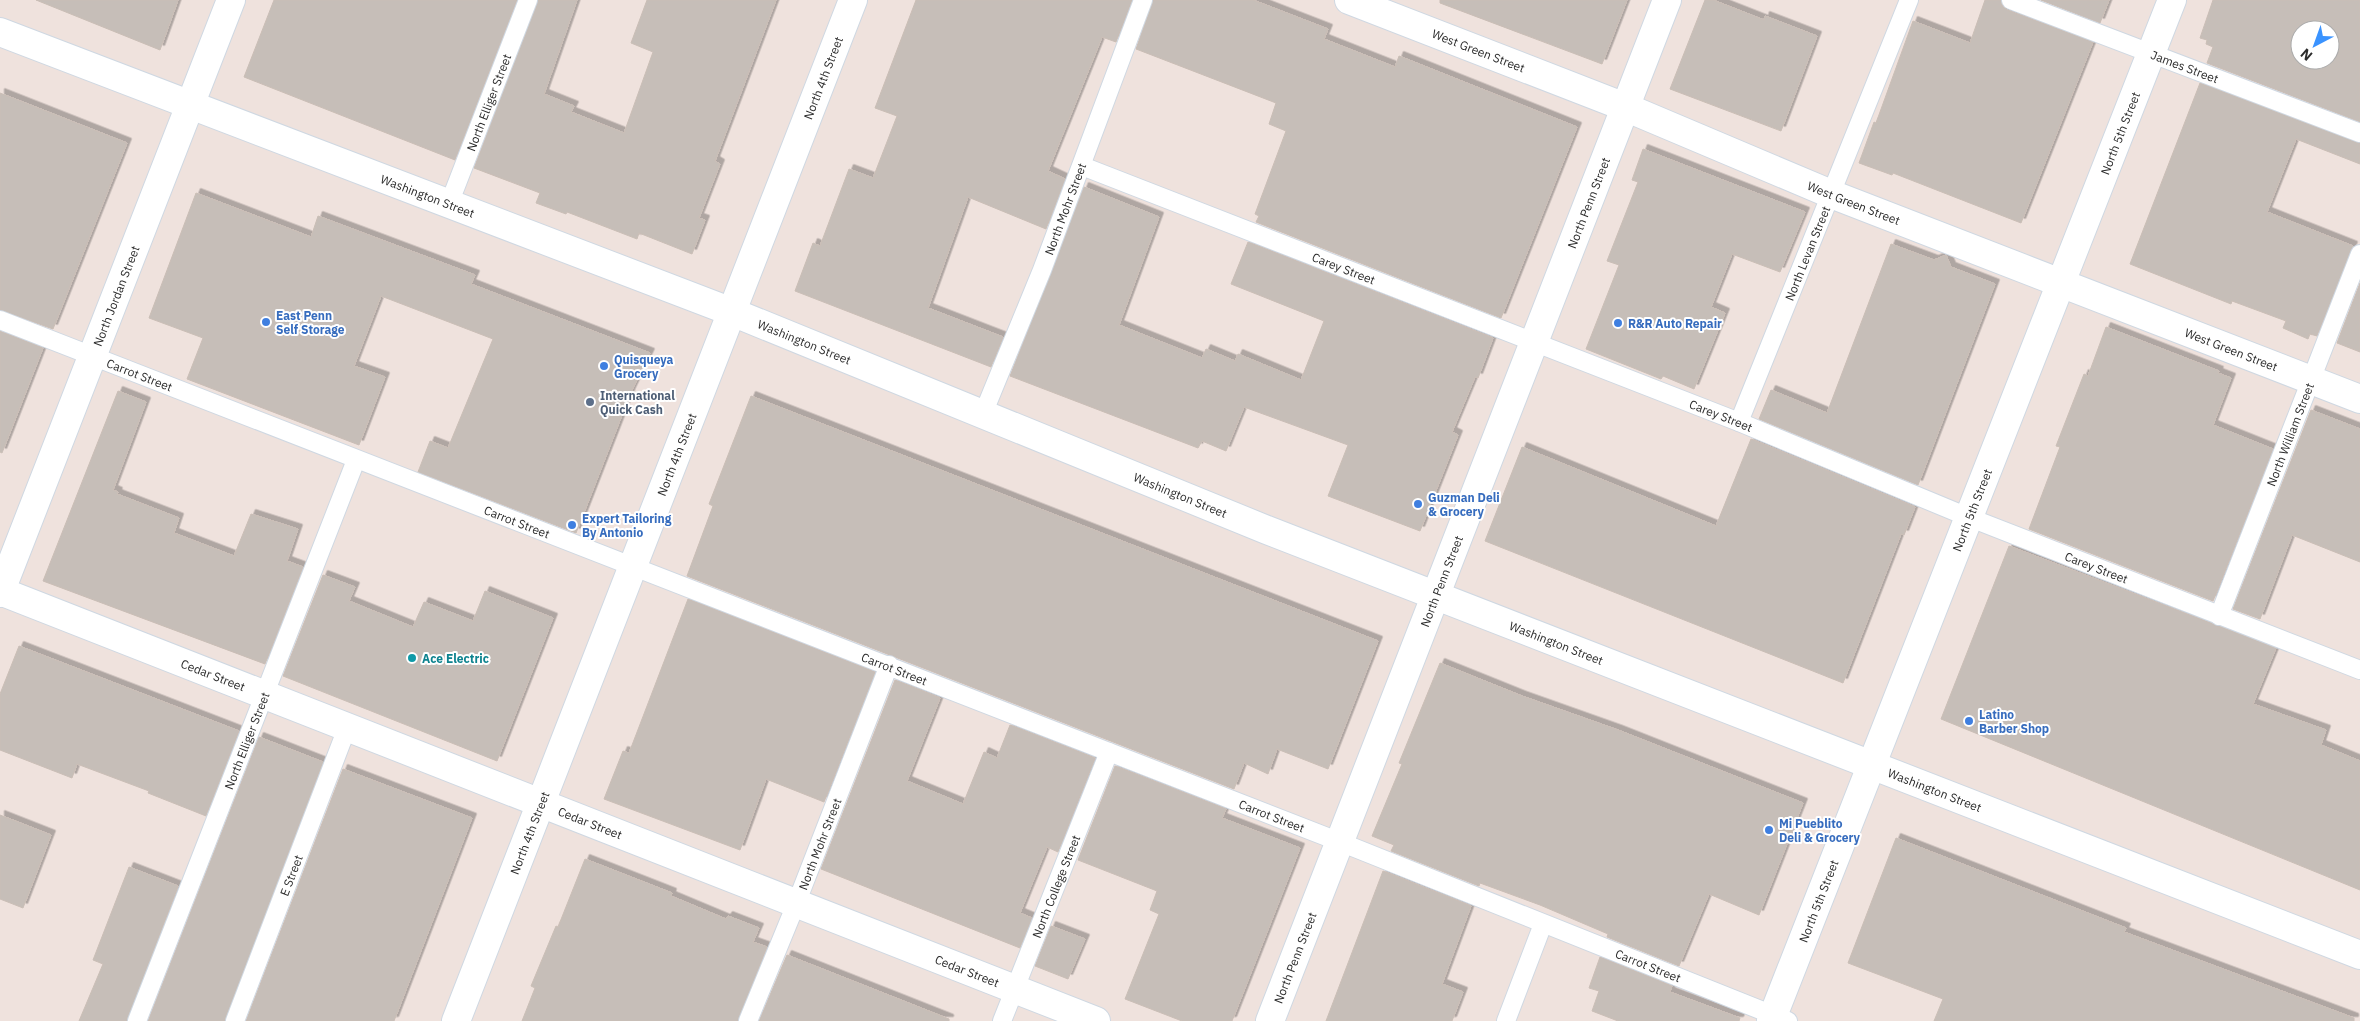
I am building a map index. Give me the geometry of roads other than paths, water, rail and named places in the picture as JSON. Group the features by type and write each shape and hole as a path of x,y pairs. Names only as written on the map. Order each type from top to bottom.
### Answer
{"street":[{"name":"North Jordan Street","path":"0,592 231,0"},
{"name":"North 4th Street","path":"456,1021 853,0"},
{"name":"West Green Street","path":"1349,0 1625,107 1831,194 2360,399"},
{"name":"North Penn Street","path":"1270,1021 1666,0"},
{"name":"North 5th Street","path":"1777,1019 1871,766 2152,55 2172,0"},
{"name":"Washington Street","path":"0,32 732,312 1436,595 2360,955"},
{"name":"Cedar Street","path":"0,592 1096,1021"}],"lane":[{"name":"North Elliger Street","path":"449,204 528,0"},
{"name":"North Mohr Street","path":"983,414 1027,310 1143,0"},
{"name":"North Levan Street","path":"1739,422 1909,0"},
{"name":"James Street","path":"2011,0 2360,133"},
{"name":"Carey Street","path":"1082,166 1739,422 1968,517 2360,670"},
{"name":"North William Street","path":"2218,616 2360,254"},
{"name":"Carrot Street","path":"0,320 1340,842 1777,1019"},
{"name":"North Elliger Street","path":"137,1021 356,460"},
{"name":"North Mohr Street","path":"748,1021 796,904 888,665"},
{"name":"E Street","path":"235,1021 347,728"},
{"name":"North College Street","path":"1002,1021 1109,752"},
{"path":"1506,1021 1543,924"}],"place":[{"name":"East Penn Self Storage","path":"266,322"},
{"name":"R&R Auto Repair","path":"1618,323"},
{"name":"Quisqueya Grocery","path":"604,366"},
{"name":"International Quick Cash","path":"590,402"},
{"name":"Guzman Deli & Grocery","path":"1418,504"},
{"name":"Expert Tailoring By Antonio","path":"572,525"},
{"name":"Ace Electric","path":"412,658"},
{"name":"Latino Barber Shop","path":"1969,721"},
{"name":"Mi Pueblito Deli & Grocery","path":"1769,830"}]}
